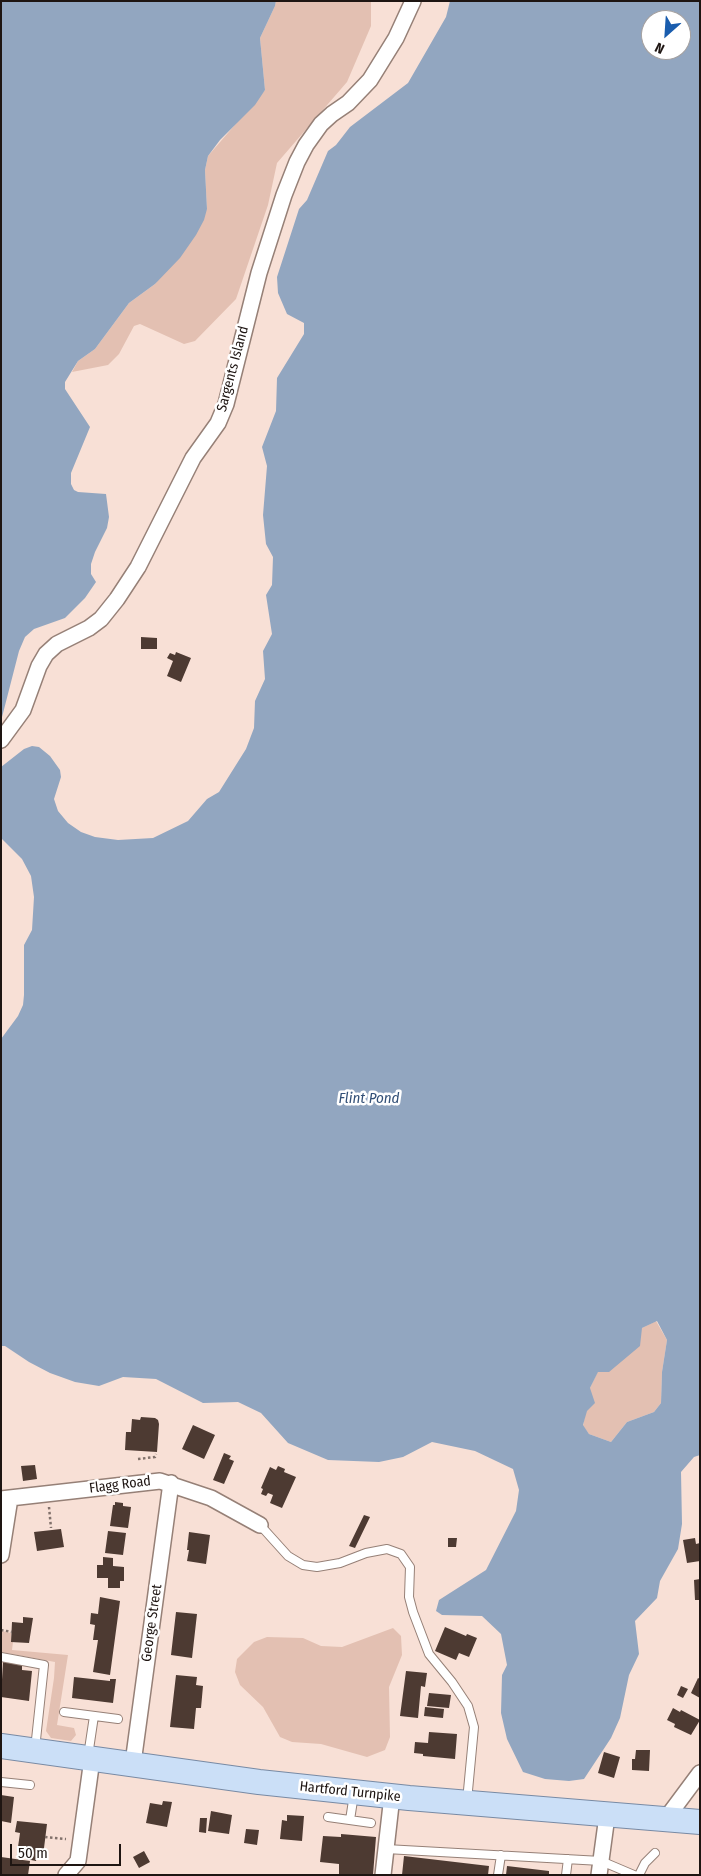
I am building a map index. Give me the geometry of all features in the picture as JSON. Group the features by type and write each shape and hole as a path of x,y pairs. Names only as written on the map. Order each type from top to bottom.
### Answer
{"main road":[{"name":"Hartford Turnpike","path":"2,1746 257,1781 354,1792 607,1816 700,1822"}],"street":[{"name":"Sargents Island","path":"1,740 24,710 39,666 46,654 57,644 101,619 118,599 138,567 190,464 218,422 226,404 259,273 284,195 297,162 321,124 348,103 370,80 396,38 412,1"},
{"name":"Flagg Road","path":"5,1499 160,1480 211,1498 260,1525"},
{"name":"George Street","path":"133,1763 172,1484"},
{"path":"1,1555 5,1499"},
{"path":"66,1875 78,1861 90,1759"},
{"path":"665,1820 700,1774"},
{"path":"383,1875 392,1796"},
{"path":"600,1868 607,1816"}],"lane":[{"path":"260,1525 288,1556 303,1565 318,1567 340,1563 387,1549 401,1554 410,1567 409,1596 429,1654 452,1682 468,1706 474,1727 466,1803"},
{"path":"1,1657 44,1665 35,1750"},
{"path":"64,1712 118,1719"},
{"path":"90,1759 94,1716"},
{"path":"1,1782 30,1785"},
{"path":"350,1820 354,1792"},
{"path":"328,1817 371,1823"},
{"path":"386,1849 568,1859 634,1875"},
{"path":"639,1875 645,1863 655,1853"},
{"path":"498,1875 502,1855"},
{"path":"566,1875 568,1859"}],"path":[{"path":"138,1459 155,1457 156,1454"},
{"path":"47,1494 51,1528"},
{"path":"1,1630 12,1632"}],"shaded area":[{"path":"276,1 371,1 371,26 347,82 277,163 268,205 236,299 195,341 184,344 140,324 134,326 119,354 108,365 72,372 78,361 95,349 129,303 155,284 207,209 205,170 208,156 265,90 260,38"},
{"path":"656,1321 667,1340 662,1372 661,1403 654,1412 627,1422 611,1442 589,1434 583,1426 590,1388 598,1371 642,1328"},
{"path":"393,1628 401,1636 402,1655 389,1687 390,1737 385,1750 367,1757 321,1744 292,1742 280,1737 263,1707 240,1685 235,1672 237,1659 254,1642 267,1637 303,1638 321,1646 342,1647"},
{"path":"1,1631 11,1633 12,1650 68,1655 57,1725 74,1728 76,1735 71,1741 51,1738 46,1731 55,1662 1,1652"}],"water":[{"path":"1,1 276,1 260,38 265,90 255,105 220,140 208,156 205,170 207,209 204,220 196,235 180,258 155,284 129,303 95,349 78,361 65,382 65,389 90,427 71,473 71,484 74,490 78,492 106,494 109,517 107,528 91,564 91,574 96,582 85,598 65,618 34,629 25,637 19,651 1,721"},
{"name":"Flint Pond","path":"450,1 700,1 700,1455 694,1457 681,1472 682,1524 678,1549 660,1581 657,1598 635,1621 639,1654 629,1675 620,1718 611,1738 584,1779 569,1781 545,1779 523,1772 507,1739 501,1713 502,1675 507,1665 501,1634 482,1616 442,1615 436,1611 439,1600 486,1570 516,1511 519,1490 513,1469 475,1451 432,1442 403,1457 379,1462 328,1460 288,1443 261,1413 238,1402 203,1403 156,1379 123,1377 99,1386 75,1382 50,1373 5,1346 1,1346 1,1039 18,1016 23,1005 24,945 32,930 34,897 31,876 22,859 1,838 1,767 24,749 32,746 39,747 50,756 60,770 61,777 54,799 58,811 68,823 81,832 95,837 118,840 153,838 188,821 207,799 219,792 246,749 254,728 255,701 265,679 263,651 272,634 266,595 272,585 273,557 266,544 263,515 267,466 262,447 276,411 277,378 304,334 304,323 287,314 278,293 277,277 299,209 307,200 328,151 336,145 350,127 408,83 446,17","holes":["657,1321 667,1340 662,1372 661,1403 654,1412 627,1422 611,1442 589,1434 583,1425 587,1411 595,1403 590,1388 598,1372 609,1372 640,1346 642,1328"]}],"building":[{"path":"141,637 157,638 157,649 141,649"},
{"path":"176,652 191,658 181,682 167,676 173,661 167,658 170,653 175,655"},
{"path":"141,1417 158,1420 157,1452 125,1450 126,1432 131,1432 132,1419 140,1420"},
{"path":"193,1425 215,1435 204,1459 182,1449"},
{"path":"224,1453 231,1456 229,1459 234,1461 224,1484 213,1480"},
{"path":"35,1465 37,1479 23,1481 21,1466"},
{"path":"278,1466 285,1469 284,1472 296,1477 282,1508 270,1503 273,1495 268,1493 266,1496 261,1494 263,1489 261,1488 270,1467 276,1470"},
{"path":"115,1502 131,1507 128,1528 110,1526"},
{"path":"364,1515 370,1517 355,1548 349,1546"},
{"path":"61,1529 64,1547 37,1551 34,1532"},
{"path":"108,1531 126,1533 123,1555 105,1553"},
{"path":"189,1532 210,1535 206,1564 187,1561"},
{"path":"448,1538 457,1538 456,1547 448,1547"},
{"path":"695,1538 696,1544 700,1543 700,1561 687,1563 683,1540"},
{"path":"103,1557 113,1558 113,1566 124,1567 124,1581 120,1581 120,1588 108,1588 108,1578 97,1578 97,1565 103,1565"},
{"path":"700,1579 700,1600 695,1600 694,1580"},
{"path":"100,1597 120,1601 110,1675 93,1672 98,1640 93,1640 95,1625 90,1624 91,1613 98,1614"},
{"path":"176,1612 197,1614 192,1658 171,1655"},
{"path":"23,1617 33,1618 29,1643 11,1642 12,1622 23,1623"},
{"path":"445,1627 466,1636 467,1634 477,1638 469,1657 459,1653 456,1660 435,1651"},
{"path":"3,1662 22,1665 22,1670 32,1671 29,1701 1,1697"},
{"path":"406,1671 427,1673 425,1687 421,1686 418,1718 400,1716"},
{"path":"176,1675 197,1677 196,1685 203,1686 201,1708 196,1708 194,1729 170,1727"},
{"path":"74,1677 110,1681 110,1679 116,1679 113,1703 72,1698"},
{"path":"698,1678 700,1679 700,1698 691,1693"},
{"path":"681,1686 688,1689 683,1698 677,1695"},
{"path":"429,1693 451,1695 449,1708 427,1706"},
{"path":"425,1707 444,1709 443,1718 424,1716"},
{"path":"673,1708 700,1720 691,1735 674,1727 675,1724 667,1720"},
{"path":"429,1732 457,1734 455,1759 423,1756 423,1754 414,1753 415,1742 428,1743"},
{"path":"636,1750 650,1750 649,1771 632,1770 632,1759 635,1759"},
{"path":"604,1752 620,1757 614,1778 598,1773"},
{"path":"1,1795 14,1797 11,1823 1,1821"},
{"path":"163,1801 172,1802 167,1827 146,1823 150,1803 162,1805"},
{"path":"211,1811 232,1815 229,1834 208,1831"},
{"path":"287,1815 304,1816 302,1841 280,1839 282,1820 287,1821"},
{"path":"200,1818 207,1818 206,1833 199,1832"},
{"path":"17,1821 47,1824 43,1856 37,1856 36,1861 26,1859 26,1855 17,1854 20,1833 15,1832"},
{"path":"246,1829 259,1830 257,1845 244,1843"},
{"path":"341,1834 376,1837 373,1875 339,1875 339,1864 320,1862 323,1836 341,1837"},
{"path":"144,1851 150,1862 139,1868 133,1857"},
{"path":"404,1856 489,1866 488,1875 402,1875"},
{"path":"1,1857 30,1861 28,1875 1,1875"},
{"path":"507,1866 549,1871 549,1875 506,1875"}]}
